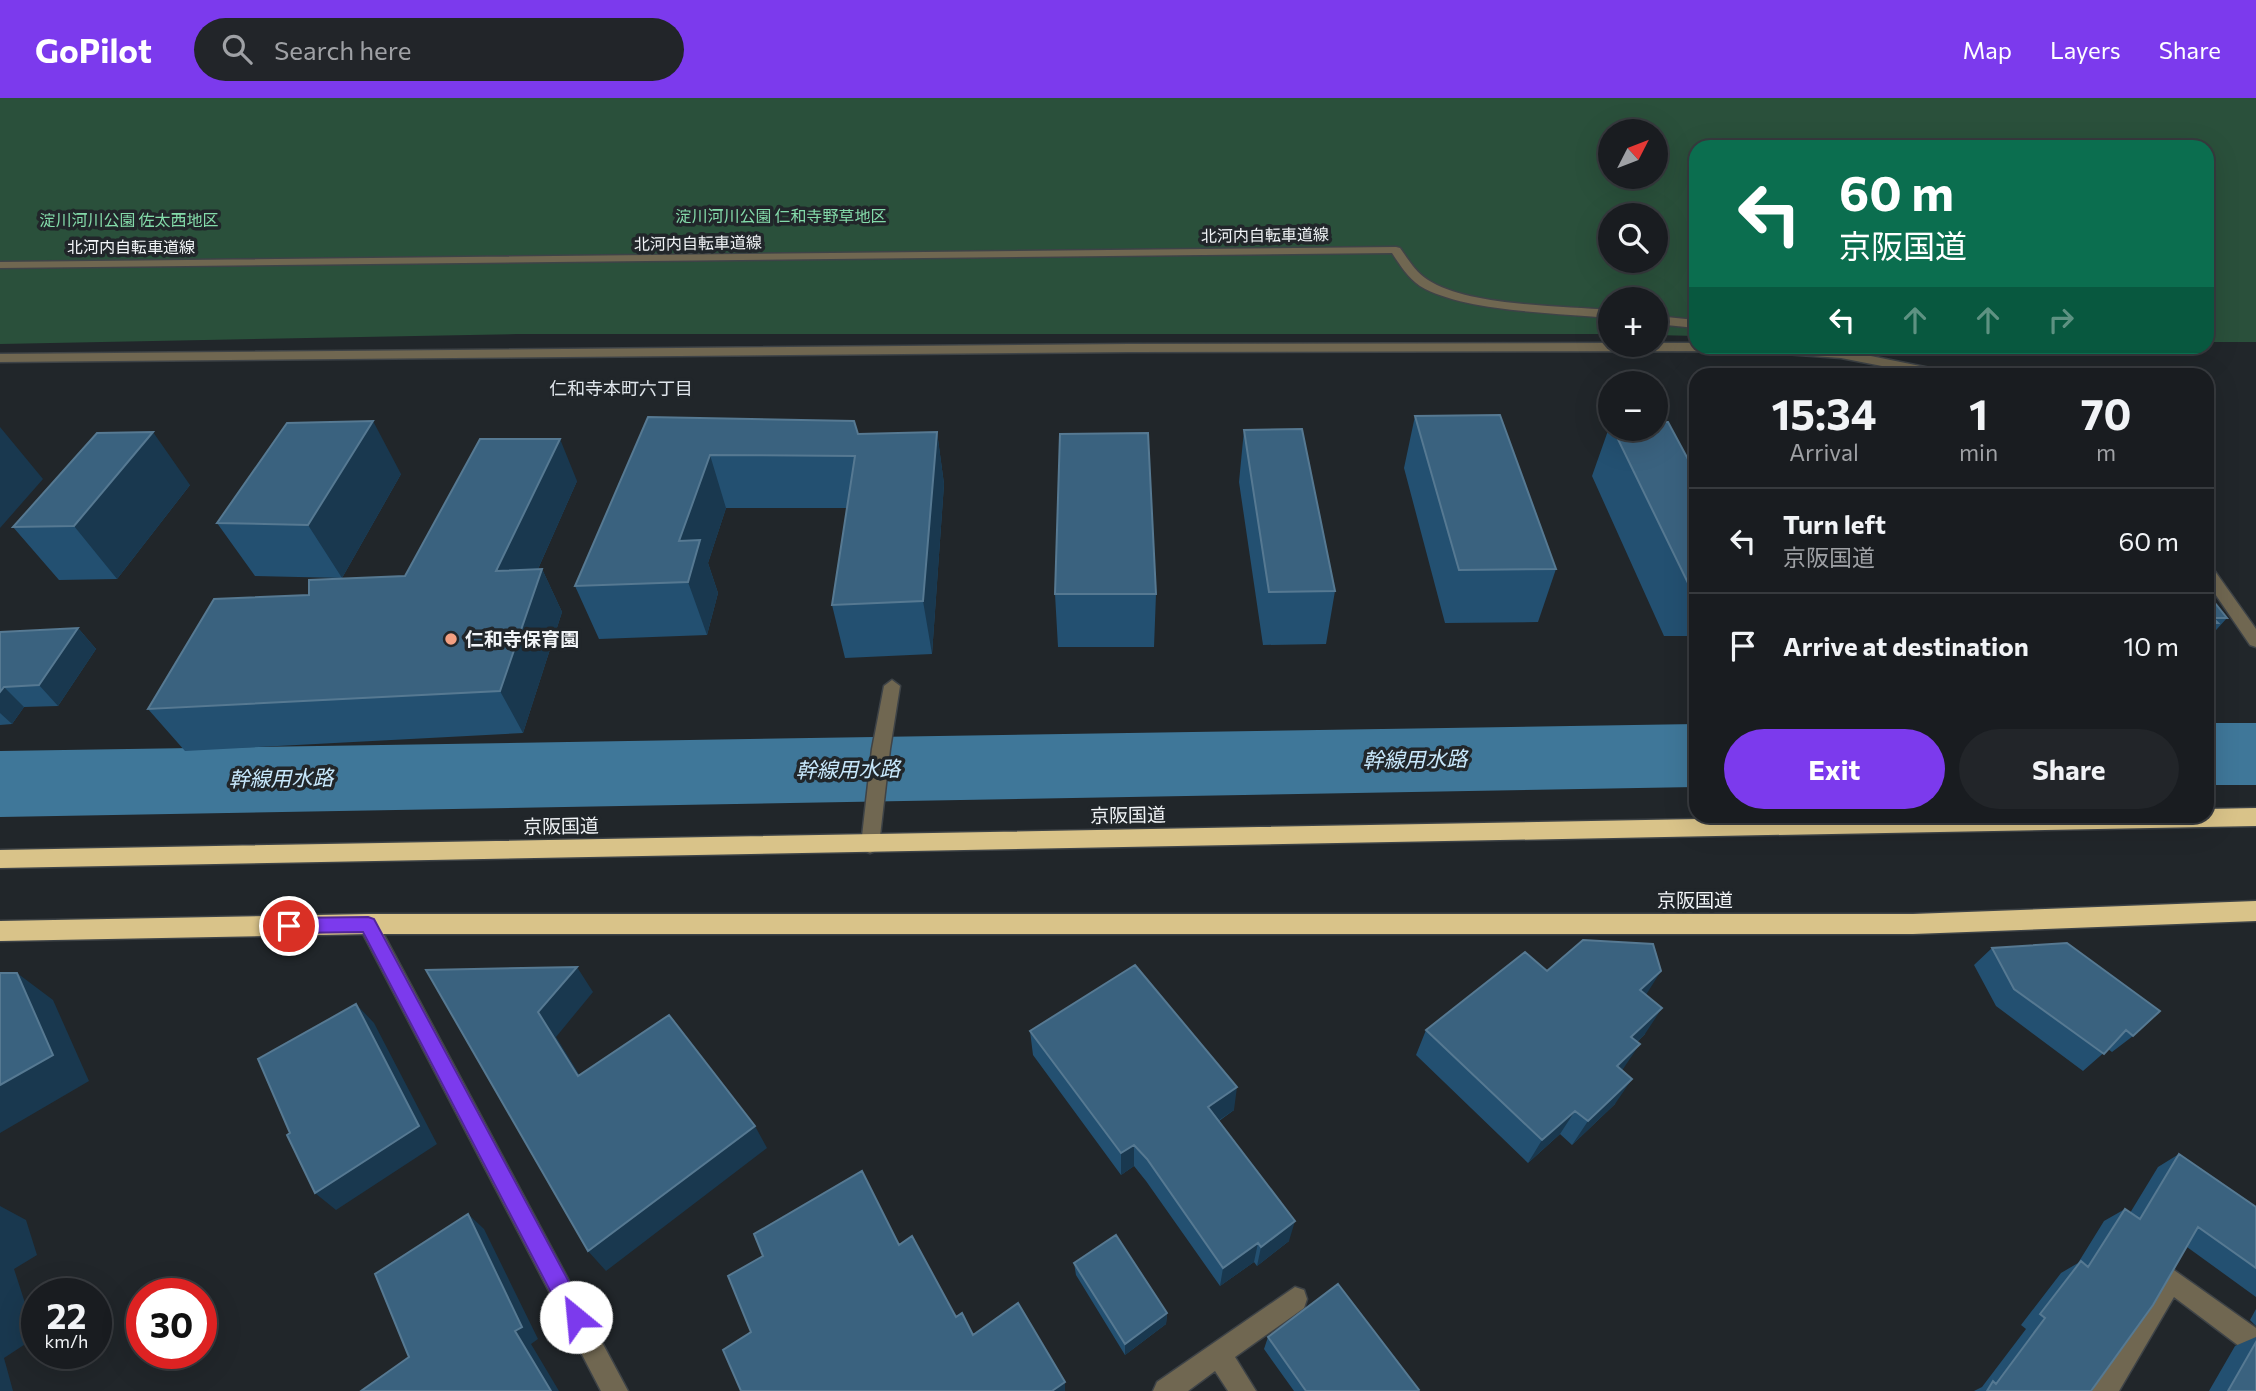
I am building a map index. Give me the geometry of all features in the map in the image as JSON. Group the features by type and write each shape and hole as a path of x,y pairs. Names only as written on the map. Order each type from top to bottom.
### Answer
{"highway":[{"name":"京阪国道","path":"2214,818 2256,817"},
{"name":"京阪国道","path":"0,859 1959,823"},
{"name":"京阪国道","path":"0,931 368,925 1913,925 2256,911"}],"street":[{"name":"北河内自転車道線","path":"0,265 1396,250 1404,264 1426,284 1465,298 1598,313"},
{"path":"1668,321 1689,323"},
{"path":"0,358 1184,348 1689,347"},
{"path":"1841,354 1910,368"},
{"path":"2214,581 2256,641"},
{"path":"870,845 881,749 892,686"},
{"path":"368,925 615,1391"},
{"path":"2105,1391 2171,1280 2256,1343"},
{"path":"1166,1391 1295,1298"},
{"path":"1218,1353 1243,1391"}],"green space":[{"name":"淀川河川公園 仁和寺野草地区","path":"0,98 2256,98 2256,342 2214,342 2214,140 1689,140 1689,336 1668,335 1668,287 1598,287 1598,334 517,334 0,344"}],"building":[{"path":"1500,415 1556,569 1459,570 1415,416"},
{"path":"648,417 854,421 858,434 937,432 923,601 832,605 855,456 710,455 679,541 700,540 688,582 575,586"},
{"path":"373,421 308,525 217,523 287,423"},
{"path":"1668,422 1689,461 1688,583 1619,441 1668,441"},
{"path":"1302,429 1335,591 1269,592 1244,430"},
{"path":"153,432 74,526 13,527 97,433"},
{"path":"1148,433 1156,594 1055,594 1060,434"},
{"path":"480,439 560,439 496,571 542,569 500,691 148,709 214,599 309,595 309,580 405,576"},
{"path":"2214,602 2227,618 2214,618"},
{"path":"78,628 39,685 4,687 0,692 0,632"},
{"path":"1583,940 1653,944 1661,971 1640,990 1662,1008 1631,1037 1640,1044 1617,1066 1632,1079 1588,1121 1575,1111 1542,1140 1426,1030 1525,952 1547,971"},
{"path":"2067,943 2160,1011 2133,1036 2126,1030 2104,1054 2014,989 1992,948"},
{"path":"1135,965 1237,1087 1208,1107 1295,1221 1261,1247 1258,1243 1223,1268 1147,1159 1134,1145 1121,1153 1030,1031"},
{"path":"577,967 538,1012 578,1076 669,1015 755,1126 588,1251 426,970"},
{"path":"0,973 17,973 53,1055 0,1085"},
{"path":"356,1004 419,1126 315,1193 287,1135 290,1133 258,1059"},
{"path":"2179,1154 2256,1207 2256,1268 2198,1227 2153,1305 2091,1391 1987,1391 1993,1381 1996,1384 2045,1318 2040,1314 2081,1261 2088,1267 2125,1209 2140,1219"},
{"path":"862,1171 899,1245 912,1236 956,1317 962,1313 973,1335 1018,1303 1065,1382 1052,1391 741,1391 723,1350 751,1332 728,1276 763,1256 754,1234"},
{"path":"468,1214 522,1327 515,1331 551,1391 361,1391 409,1357 375,1274"},
{"path":"1116,1235 1167,1313 1125,1344 1074,1263"},
{"path":"1338,1284 1418,1391 1306,1391 1268,1337"},
{"path":"2256,1342 2256,1391 2228,1391"}],"waterway":[{"name":"幹線用水路","path":"2214,754 2253,754"},
{"name":"幹線用水路","path":"0,784 1689,755"}],"place":[{"name":"仁和寺保育園","path":"451,639"}],"district":[{"name":"仁和寺本町六丁目","path":"621,389"}],"route":[{"path":"289,926 368,925 576,1317"}],"park label":[{"name":"淀川河川公園 佐太西地区","path":"129,220"}]}
